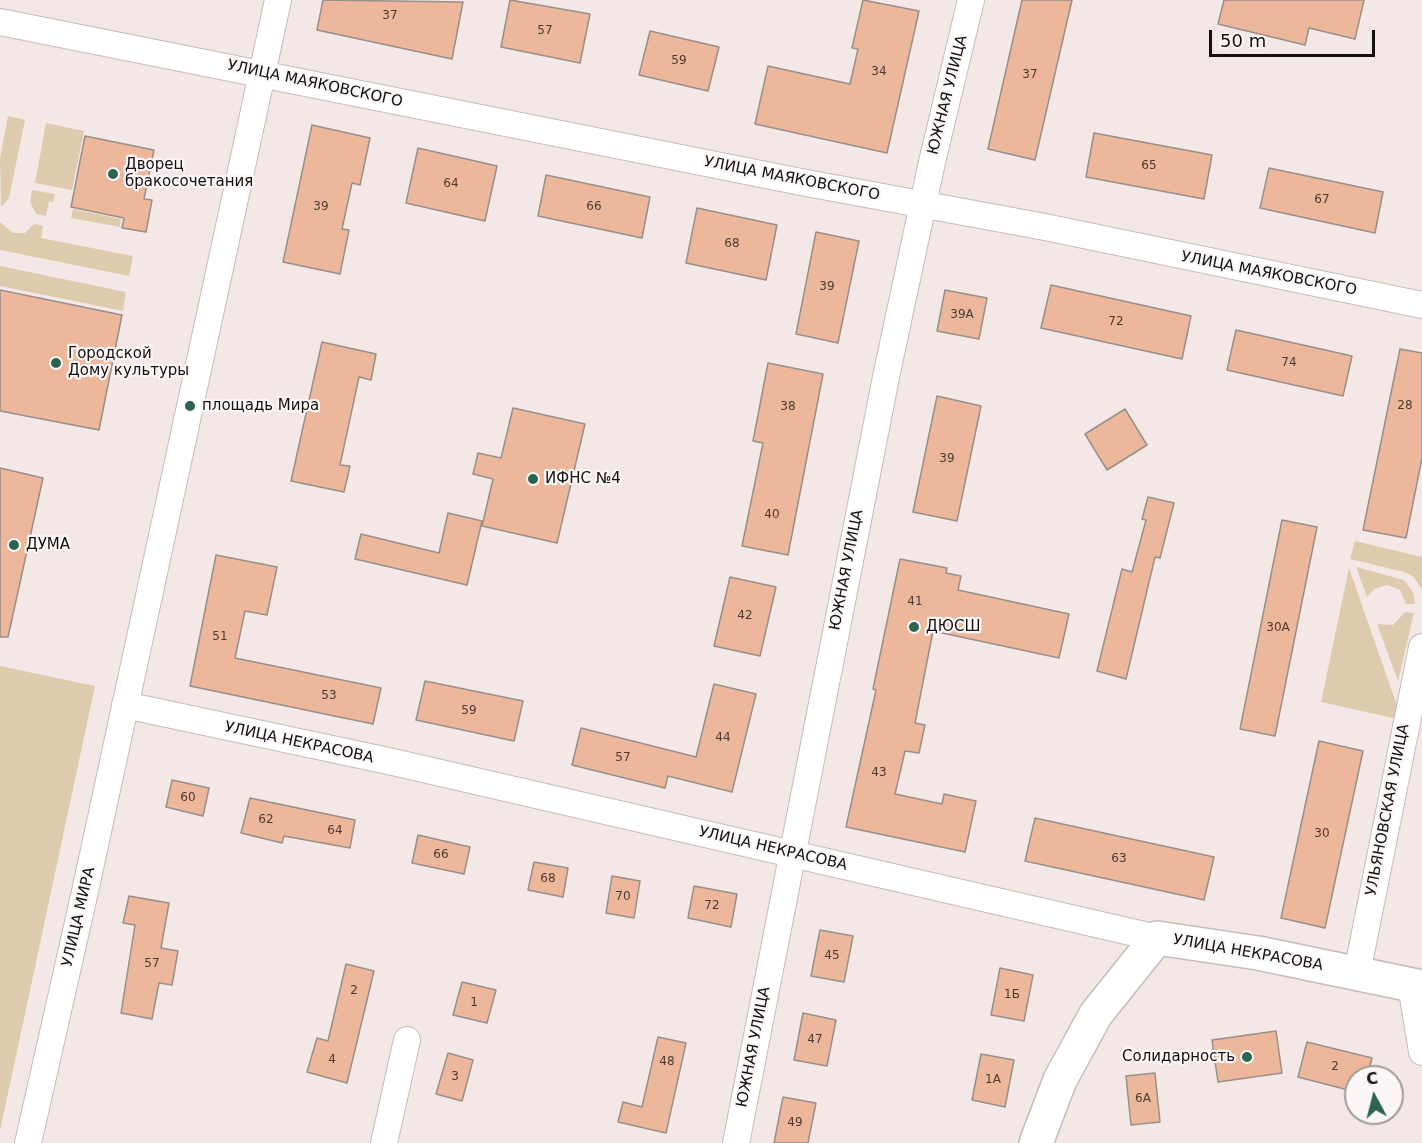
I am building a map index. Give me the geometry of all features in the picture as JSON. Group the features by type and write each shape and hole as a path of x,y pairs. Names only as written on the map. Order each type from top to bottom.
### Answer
{"main road":[{"name":"УЛИЦА НЕКРАСОВА","path":"1157,938 1258,953 1417,986"},
{"path":"1036,1143 1060,1080 1096,1014 1157,938"}],"street":[{"path":"263,74 278,0"},
{"name":"ЮЖНАЯ УЛИЦА","path":"736,1143 791,853 922,204 971,0"},
{"name":"УЛИЦА МАЯКОВСКОГО","path":"0,22 1422,305"},
{"name":"УЛИЦА МИРА","path":"28,1143 263,74"},
{"name":"УЛЬЯНОВСКАЯ УЛИЦА","path":"1357,973 1422,647"},
{"name":"УЛИЦА НЕКРАСОВА","path":"127,698 393,762 1157,938"},
{"path":"1417,986 1422,1052"},
{"path":"384,1143 407,1040"}],"shaded area":[{"path":"8,116 25,120 9,198 1,207 0,158"},
{"path":"46,123 84,131 72,190 35,183"},
{"path":"32,190 55,194 53,202 49,201 46,216 36,214 30,202"},
{"path":"73,209 121,219 120,227 71,218"},
{"path":"0,222 13,233 25,233 34,224 43,226 41,238 133,256 129,276 0,250"},
{"path":"0,266 126,292 123,311 0,286"},
{"path":"1355,541 1422,557 1422,590 1413,576 1404,572 1350,559"},
{"path":"1356,567 1404,580 1413,592 1415,604 1406,604 1400,590 1387,585 1374,589 1367,597"},
{"path":"1349,568 1402,720 1321,702"},
{"path":"1405,612 1414,613 1398,681 1377,624 1393,625"},
{"path":"0,666 95,686 0,1131"}],"building":[{"path":"323,0 463,2 452,59 317,30"},
{"path":"510,0 590,14 580,63 501,47"},
{"path":"863,0 919,11 887,153 755,124 768,66 850,84 858,49 852,48"},
{"path":"1022,0 1072,0 1035,160 988,149"},
{"path":"1224,0 1364,0 1355,39 1309,28 1305,45 1218,24"},
{"path":"650,31 719,47 708,91 639,75"},
{"path":"312,125 370,138 360,185 352,183 342,229 349,230 340,274 283,262"},
{"path":"1094,133 1212,155 1204,199 1086,177"},
{"name":"Дворец бракосочетания","path":"85,136 154,150 144,199 152,200 146,232 122,228 124,218 71,207"},
{"path":"418,148 497,166 485,221 406,203"},
{"path":"1269,168 1383,192 1375,233 1260,208"},
{"path":"546,175 650,197 642,238 538,216"},
{"path":"697,208 777,225 766,280 686,263"},
{"path":"816,232 859,241 838,343 796,334"},
{"path":"1051,285 1191,316 1182,359 1041,328"},
{"name":"Городской Дому культуры","path":"0,290 122,315 99,430 0,411"},
{"path":"945,290 987,298 979,339 937,331"},
{"path":"1236,330 1352,356 1343,396 1227,370"},
{"path":"322,342 376,354 371,380 359,377 340,465 350,466 344,492 291,481"},
{"path":"1400,349 1422,353 1422,458 1406,538 1363,530"},
{"path":"768,363 823,374 788,555 742,546 763,443 753,441"},
{"path":"937,396 981,406 957,521 913,512"},
{"name":"ИФНС №4","path":"513,408 585,424 557,543 482,526 493,479 473,474 478,453 501,458"},
{"path":"1125,409 1147,445 1107,470 1085,434"},
{"name":"ДУМА","path":"0,468 43,478 8,637 0,637"},
{"path":"1148,497 1174,503 1160,558 1155,557 1126,679 1097,671 1122,569 1132,572 1146,520 1142,519"},
{"path":"448,513 482,521 467,585 355,559 361,534 439,553"},
{"path":"1282,520 1317,527 1275,736 1240,729"},
{"path":"216,555 277,567 267,615 245,611 235,658 381,688 373,724 190,686"},
{"path":"900,559 947,568 946,573 961,576 958,590 1069,614 1059,658 933,631 915,723 925,725 919,753 905,751 895,794 942,804 944,794 976,801 965,852 846,827 876,690 873,689"},
{"path":"730,577 776,587 760,656 714,646"},
{"path":"425,681 523,701 514,741 416,720"},
{"path":"714,684 756,694 732,792 668,776 665,788 572,765 581,728 696,757"},
{"path":"1319,741 1363,751 1325,928 1281,918"},
{"path":"172,780 209,788 203,816 166,807"},
{"path":"250,798 355,820 350,848 284,836 282,843 241,833"},
{"path":"1035,818 1214,857 1204,900 1025,861"},
{"path":"418,835 470,847 464,874 412,863"},
{"path":"534,862 568,868 563,897 528,890"},
{"path":"612,876 640,881 634,918 606,913"},
{"path":"694,886 737,894 731,927 688,918"},
{"path":"129,896 169,903 161,948 178,951 172,985 159,983 152,1019 121,1013 135,925 123,923"},
{"path":"820,930 853,936 844,982 811,976"},
{"path":"346,964 374,971 347,1083 307,1072 317,1038 328,1041"},
{"path":"1000,968 1033,975 1024,1021 991,1015"},
{"path":"462,982 496,990 487,1023 453,1015"},
{"path":"803,1013 836,1020 827,1066 794,1060"},
{"name":"Солидарность","path":"1276,1031 1282,1073 1218,1082 1212,1040"},
{"path":"658,1037 686,1043 666,1133 618,1122 623,1102 642,1107"},
{"path":"1307,1042 1372,1058 1370,1065 1344,1065 1344,1089 1298,1077"},
{"path":"448,1053 473,1060 462,1101 436,1094"},
{"path":"981,1054 1014,1060 1005,1107 972,1100"},
{"path":"1155,1073 1160,1122 1131,1125 1126,1076"},
{"path":"783,1097 816,1103 808,1143 774,1143"}],"place":[{"name":"Дворец бракосочетания","path":"113,174"},
{"name":"Городской Дому культуры","path":"56,363"},
{"name":"площадь Мира","path":"190,406"},
{"name":"ИФНС №4","path":"533,479"},
{"name":"ДУМА","path":"14,545"},
{"name":"ДЮСШ","path":"914,627"},
{"name":"Солидарность","path":"1247,1057"}]}
